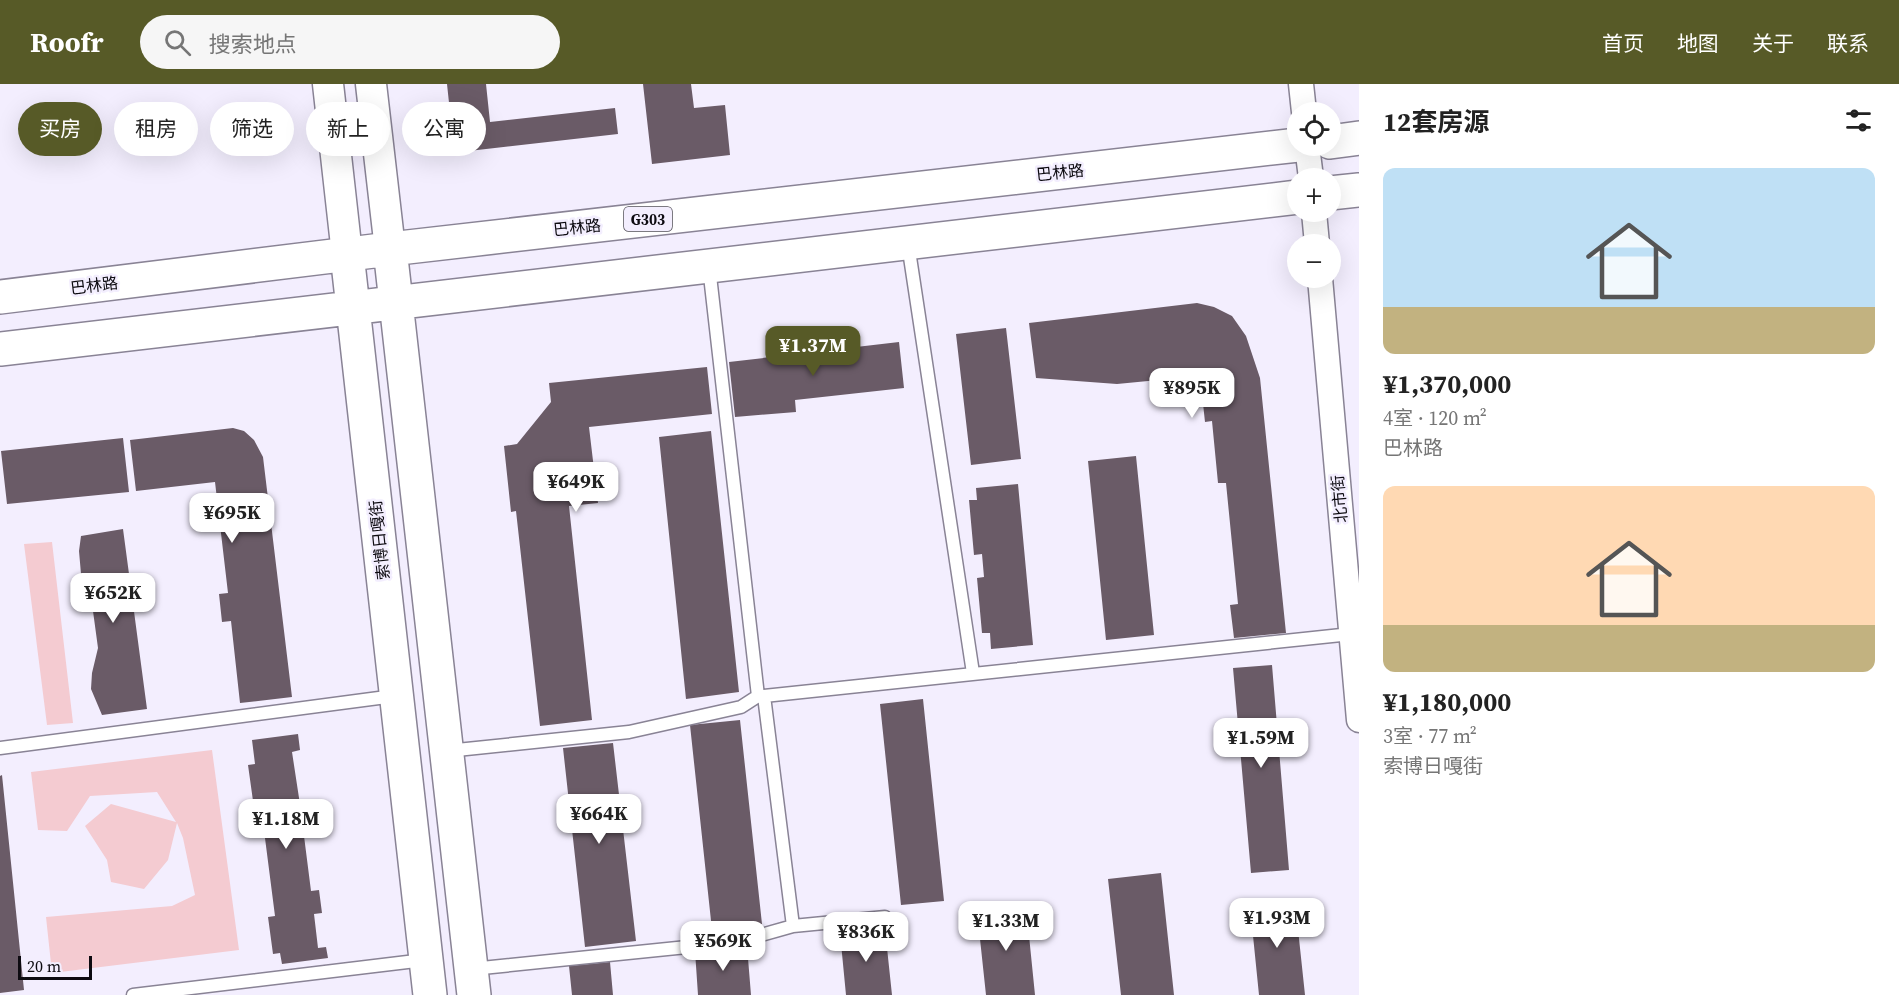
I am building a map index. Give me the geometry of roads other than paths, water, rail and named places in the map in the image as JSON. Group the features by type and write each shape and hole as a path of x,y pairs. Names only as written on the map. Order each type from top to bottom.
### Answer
{"main road":[{"path":"1341,140 1359,138"},
{"name":"巴林路","path":"0,297 347,254 1287,146"},
{"path":"1341,192 1359,190"},
{"path":"0,349 1287,198"},
{"path":"390,249 472,982"},
{"name":"索博日嘎街","path":"347,254 430,995"}],"street":[{"name":"索博日嘎街","path":"328,84 347,254"},
{"path":"371,84 390,249"},
{"path":"1301,84 1303,102"},
{"name":"北市街","path":"1321,288 1359,720"}],"lane":[{"path":"908,244 973,673"},
{"path":"709,266 761,696 792,926"},
{"path":"446,751 630,732 741,707 761,696 1351,634"},
{"path":"0,748 397,696"},
{"path":"472,982 736,942 792,926 885,917"},
{"path":"134,995 426,960"}]}
